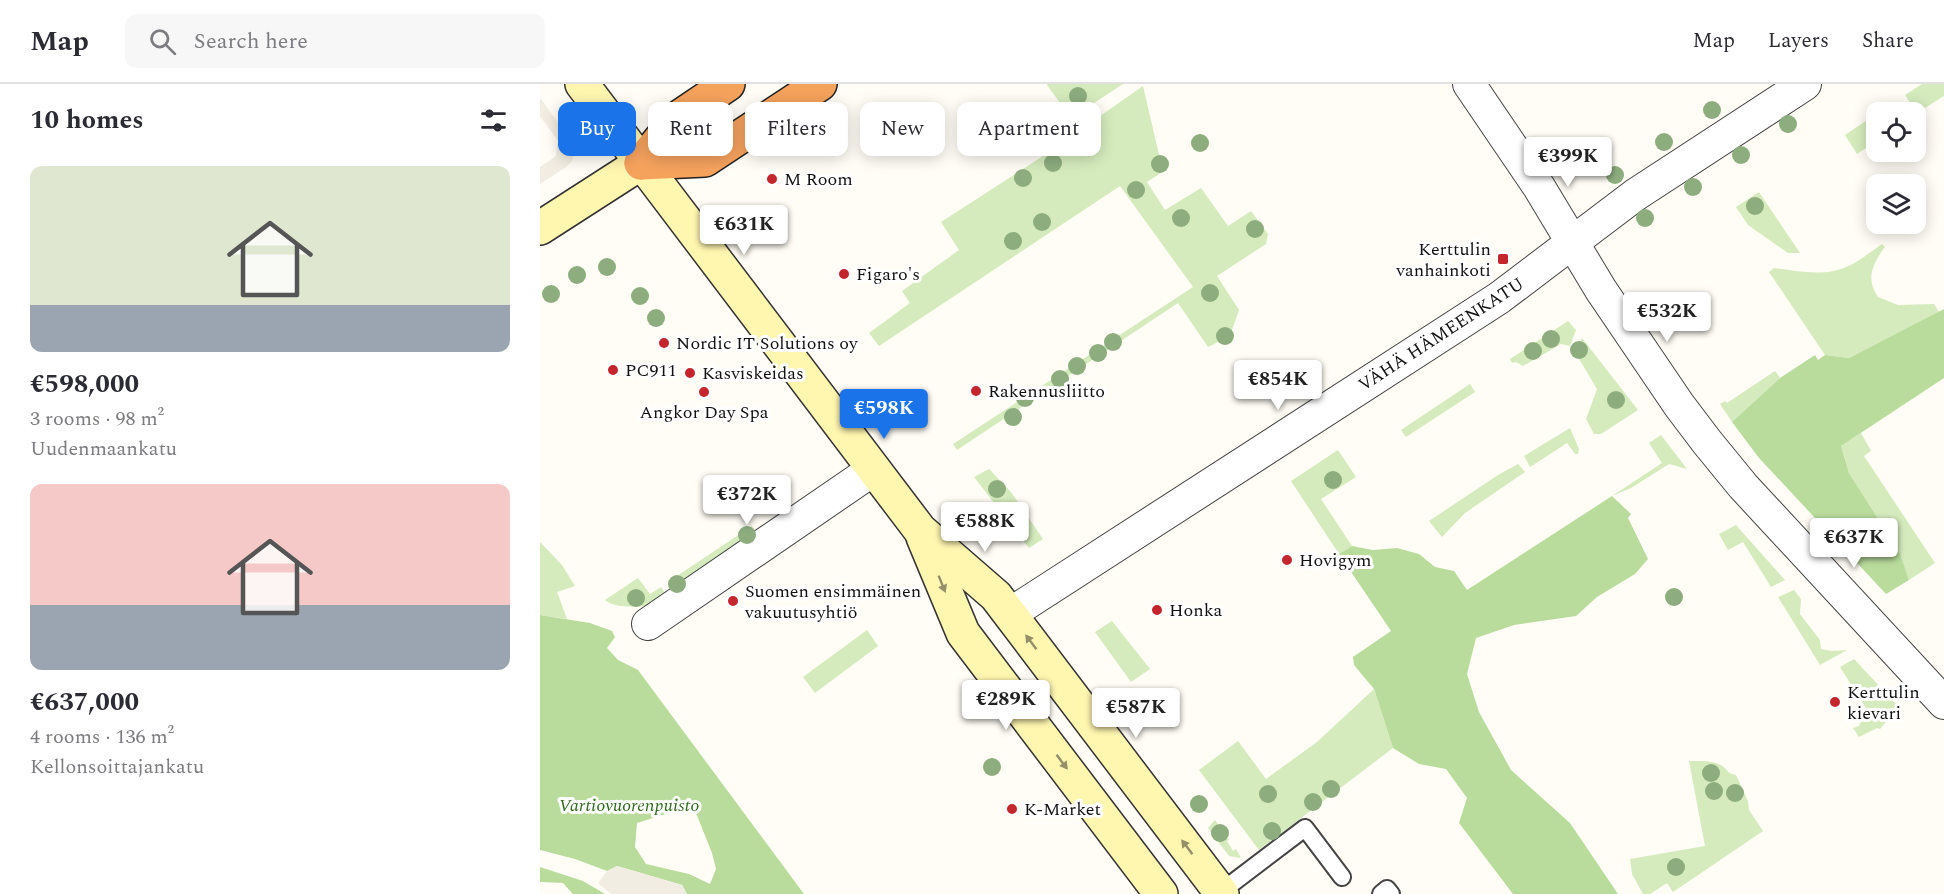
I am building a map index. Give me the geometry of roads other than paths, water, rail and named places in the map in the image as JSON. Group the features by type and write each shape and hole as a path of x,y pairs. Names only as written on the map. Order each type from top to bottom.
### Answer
{"highway":[{"path":"641,163 678,118 728,84"},
{"path":"641,163 705,160 820,84"}],"main road":[{"path":"582,84 920,530 996,596 1220,893"},
{"path":"540,228 641,163"},
{"path":"920,530 963,633 1161,894"}],"street":[{"path":"1469,84 1539,187 1601,290 1679,405 1743,486 1944,703"},
{"name":"VÄHÄ HÄMEENKATU","path":"1010,614 1499,298 1635,195 1805,84"},
{"path":"648,624 874,469"}],"lane":[{"path":"1220,893 1305,828 1342,877"},
{"path":"1381,894 1387,890 1391,894"}],"place":[{"name":"M Room","path":"772,179"},
{"name":"Kerttulin vanhainkoti","path":"1503,259"},
{"name":"Figaro's","path":"844,274"},
{"name":"Nordic IT Solutions oy","path":"664,343"},
{"name":"PC911","path":"613,370"},
{"name":"Kasviskeidas","path":"690,373"},
{"name":"Rakennusliitto","path":"976,391"},
{"name":"Angkor Day Spa","path":"704,392"},
{"name":"Hovigym","path":"1287,560"},
{"name":"Suomen ensimmäinen vakuutusyhtiö","path":"733,601"},
{"name":"Honka","path":"1157,610"},
{"name":"Kerttulin kievari","path":"1835,702"},
{"name":"K-Market","path":"1012,809"}],"park label":[{"name":"Vartiovuorenpuisto","path":"629,805"}]}
